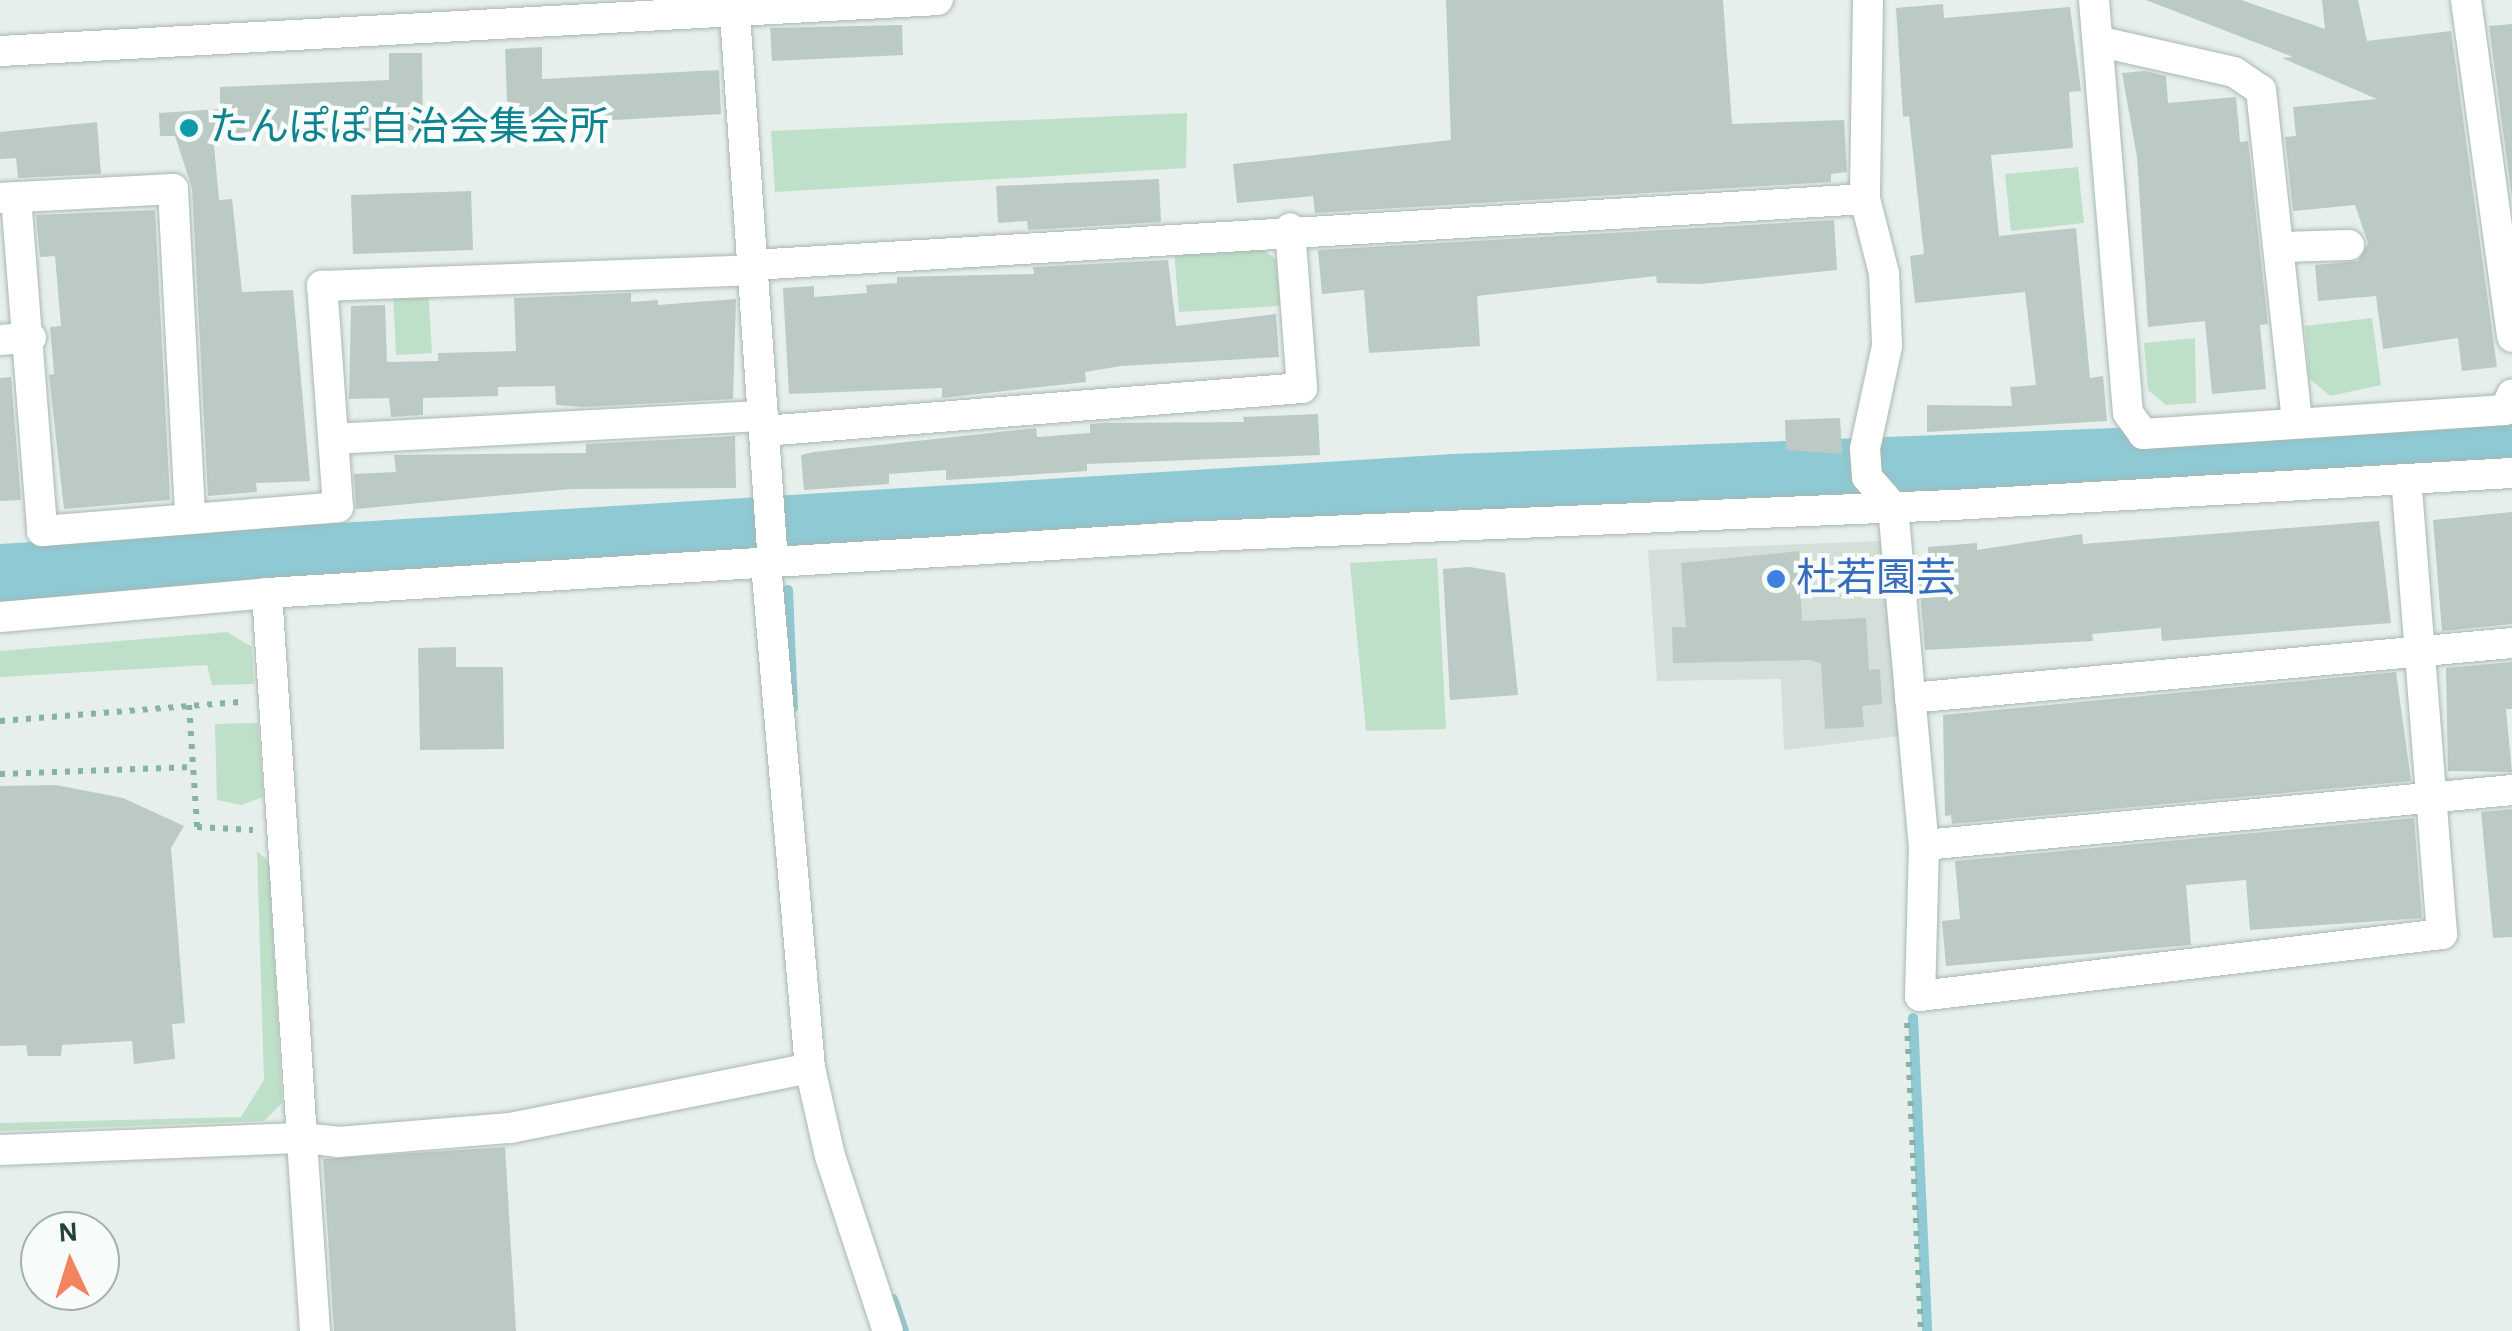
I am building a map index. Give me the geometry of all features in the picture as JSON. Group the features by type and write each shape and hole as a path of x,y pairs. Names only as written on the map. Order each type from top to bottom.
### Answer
{"street":[{"path":"0,52 733,6 938,0"},
{"path":"1868,0 1865,199 1884,273 1886,346 1866,463 1893,507 1924,845 1920,996 2442,934 2406,482"},
{"path":"2094,0 2101,42 2128,412 2143,434 2504,410 2512,394"},
{"path":"2466,0 2512,337"},
{"path":"733,6 770,500 770,558 810,1068 830,1156 888,1331"},
{"path":"2101,42 2234,72 2261,90 2298,422"},
{"path":"190,518 173,189 8,198 32,338 42,531 338,507 322,286 752,268 1290,228 1865,199"},
{"path":"334,438 763,424 1302,388 1290,228"},
{"path":"2280,248 2349,245"},
{"path":"0,340 32,338"},
{"path":"0,617 268,593 770,558 1535,517 1893,507 2406,482 2512,473"},
{"path":"268,593 315,1331"},
{"path":"1910,698 2512,643"},
{"path":"1924,845 2512,790"},
{"path":"0,1150 302,1138 338,1142 510,1128 810,1068"}],"path":[{"path":"0,721 277,702"},
{"path":"189,706 197,827 285,831"},
{"path":"0,774 193,767"},
{"path":"1920,996 1906,1018 1921,1331"}],"shaded area":[{"path":"1883,541 1900,736 1784,750 1781,679 1657,681 1648,550"}],"green space":[{"path":"1187,113 1186,168 775,192 771,131"},
{"path":"2078,167 2084,223 2011,231 2005,174"},
{"path":"1258,246 1276,259 1280,306 1179,312 1174,250"},
{"path":"428,290 432,353 396,355 393,291"},
{"path":"2372,318 2381,385 2330,396 2309,378 2305,326"},
{"path":"2195,338 2196,403 2166,405 2148,390 2144,343"},
{"path":"1437,558 1446,729 1366,731 1350,563"},
{"path":"227,632 252,647 254,684 212,685 207,665 0,677 0,651"},
{"path":"258,723 263,797 241,805 217,800 215,724"},
{"path":"257,851 269,862 282,1103 264,1121 0,1131 0,1123 241,1117 264,1080"}],"building":[{"path":"1446,0 1723,0 1732,124 1844,120 1847,172 1831,174 1831,182 1315,213 1313,196 1237,203 1233,164 1451,140"},
{"path":"2146,0 2241,0 2325,29 2322,0 2358,0 2367,41 2451,31 2497,367 2462,371 2458,338 2383,349 2376,296 2318,301 2315,265 2358,261 2368,243 2355,205 2293,211 2285,137 2296,136 2293,107 2377,99 2282,58 2293,57"},
{"path":"1943,4 1944,18 2070,7 2081,91 2069,92 2073,148 1991,155 1999,236 2076,228 2090,378 2103,376 2107,421 1927,432 1927,405 2012,406 2010,387 2036,385 2025,292 1915,303 1910,256 1924,254 1909,116 1903,117 1896,8"},
{"path":"2512,24 2512,198 2489,26"},
{"path":"902,25 903,55 772,61 770,28"},
{"path":"542,47 542,79 719,70 721,114 508,126 505,49"},
{"path":"389,53 422,53 423,130 213,134 219,200 232,199 242,292 293,290 310,481 256,483 257,492 208,496 192,188 175,136 160,136 159,113 220,109 220,87 389,80"},
{"path":"2145,71 2166,76 2168,103 2236,97 2240,142 2248,141 2268,324 2260,325 2266,389 2212,394 2205,321 2148,327 2137,157 2122,73"},
{"path":"97,122 101,174 18,178 16,158 0,159 0,132"},
{"path":"1159,179 1161,222 1028,230 1027,221 998,223 996,186"},
{"path":"471,191 473,250 353,254 351,195"},
{"path":"155,210 170,500 64,509 49,375 54,374 50,327 61,326 55,256 40,257 36,215"},
{"path":"1834,220 1837,270 1700,284 1657,283 1656,276 1477,296 1480,346 1369,353 1364,290 1322,294 1318,250"},
{"path":"1168,260 1176,326 1276,314 1279,357 1121,366 1085,372 1086,382 942,398 942,388 789,394 783,288 814,286 814,297 867,293 866,285 897,283 897,277 1034,274 1033,267"},
{"path":"631,293 631,302 658,300 658,305 736,299 733,399 584,407 556,405 555,386 498,387 498,396 423,398 423,415 391,417 389,398 349,399 351,306 385,305 387,362 438,361 438,353 516,351 514,298"},
{"path":"11,377 21,500 0,501 0,378"},
{"path":"1318,414 1320,455 1087,464 1087,471 946,480 946,470 889,474 889,484 804,490 801,455 814,452 1036,428 1037,437 1090,433 1090,424 1102,423 1244,422 1243,417"},
{"path":"1840,418 1842,454 1786,450 1785,420"},
{"path":"735,436 736,488 570,489 356,509 354,474 396,472 394,455 586,453 586,444"},
{"path":"2512,512 2512,624 2442,631 2433,520"},
{"path":"2379,521 2391,623 2162,641 2161,628 2092,634 2093,641 1925,650 1917,557 1928,557 1928,547 1977,543 1977,550 2082,534 2083,544"},
{"path":"1799,551 1802,621 1866,618 1869,670 1880,669 1882,704 1862,706 1864,727 1825,729 1821,664 1812,660 1673,663 1672,627 1686,627 1681,563"},
{"path":"1470,567 1505,573 1518,695 1450,700 1443,569"},
{"path":"456,647 456,667 503,667 504,749 420,750 418,648"},
{"path":"2512,662 2512,709 2506,709 2512,772 2448,771 2446,668"},
{"path":"2396,672 2411,781 1952,824 1951,815 1945,816 1943,715"},
{"path":"56,785 123,798 184,826 171,848 185,1023 172,1024 175,1059 134,1064 132,1041 62,1045 61,1056 28,1056 26,1045 0,1046 0,786"},
{"path":"2512,809 2512,937 2493,938 2481,812"},
{"path":"2414,818 2422,918 2250,930 2246,880 2186,885 2191,945 1946,966 1942,921 1960,919 1955,861"},
{"path":"505,1147 516,1331 334,1331 323,1159"}],"waterway":[{"path":"0,574 1455,484 2217,454 2512,430"},
{"path":"788,590 793,708"},
{"path":"1913,1018 1927,1331"},
{"path":"893,1299 904,1331"}],"place":[{"name":"たんぽぽ自治会集会所","path":"189,128"},
{"name":"杜若園芸","path":"1776,579"}]}
